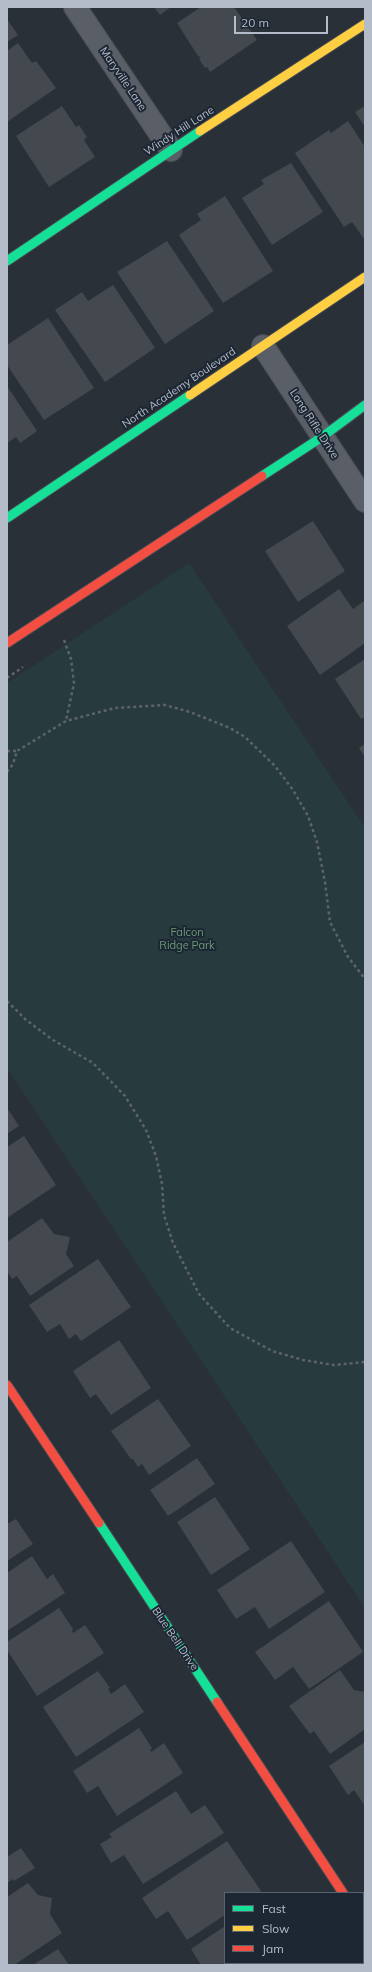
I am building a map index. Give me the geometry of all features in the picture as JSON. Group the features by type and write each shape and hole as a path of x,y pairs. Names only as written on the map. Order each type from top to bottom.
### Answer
{"street":[{"name":"Maryville Lane","path":"75,7 171,150"},
{"name":"Windy Hill Lane","path":"7,261 171,150 365,24"},
{"name":"North Academy Boulevard","path":"7,518 365,277"},
{"name":"Long Rifle Drive","path":"263,346 365,501"},
{"path":"7,643 322,437 365,405"},
{"name":"Blue Bell Drive","path":"7,1385 342,1892"}],"path":[{"path":"64,640 71,659 74,683 66,721"},
{"path":"7,750 17,751 66,721 115,708 165,706 213,719 245,738 276,766 293,790 308,816 317,842 325,882 330,922 348,957 365,979"},
{"path":"7,772 13,764 17,751"},
{"path":"7,1001 25,1019 53,1040 93,1063 125,1096 146,1130 156,1156 162,1184 164,1215 173,1243 200,1294 230,1328 272,1351 303,1360 334,1365 365,1362"}],"green space":[{"name":"Falcon Ridge Park","path":"189,563 365,828 365,1608 7,1068 7,683"}],"building":[{"path":"154,7 171,7 160,15"},
{"path":"201,7 234,7 257,40 210,72 207,67 205,68 199,59 201,57 198,56 177,23"},
{"path":"7,19 18,35 7,42"},
{"path":"18,43 32,63 36,61 56,88 7,122 7,51"},
{"path":"62,106 76,127 79,125 87,137 84,140 95,157 49,187 16,136"},
{"path":"365,106 365,127 355,112"},
{"path":"348,121 365,147 364,239 352,222 344,227 295,153 329,130 331,133"},
{"path":"291,163 323,212 272,245 242,198 264,184 261,180"},
{"path":"225,196 273,271 223,303 179,235 201,220 197,214"},
{"path":"167,241 214,311 165,344 117,272"},
{"path":"113,285 155,348 105,382 55,310 82,292 88,301"},
{"path":"48,318 94,388 44,420 7,365 7,345"},
{"path":"7,386 37,431 20,443 16,437 7,443"},
{"path":"313,521 345,571 298,602 265,551"},
{"path":"339,589 353,609 364,601 365,602 365,643 320,675 287,626"},
{"path":"365,659 365,717 361,719 335,679"},
{"path":"365,744 365,757 359,748"},
{"path":"7,1108 19,1126 7,1134"},
{"path":"24,1136 56,1185 7,1218 7,1147"},
{"path":"42,1218 54,1234 70,1237 66,1254 74,1266 30,1296 17,1276 12,1279 7,1271 7,1242"},
{"path":"98,1259 131,1307 81,1341 76,1334 69,1339 60,1324 47,1332 29,1305"},
{"path":"119,1340 151,1388 111,1415 96,1394 90,1398 73,1371"},
{"path":"158,1399 191,1446 149,1475 142,1464 138,1467 133,1459 131,1459 111,1431"},
{"path":"197,1458 215,1484 168,1516 150,1490"},
{"path":"215,1497 250,1549 211,1575 177,1522"},
{"path":"16,1519 33,1544 7,1561 7,1524"},
{"path":"291,1541 325,1592 269,1629 255,1607 236,1619 217,1590"},
{"path":"32,1556 47,1579 53,1574 65,1593 7,1631 7,1573"},
{"path":"329,1601 363,1652 309,1689 293,1667 275,1680 255,1652"},
{"path":"59,1608 73,1629 73,1633 85,1625 104,1653 37,1696 7,1650 7,1642"},
{"path":"340,1670 354,1690 365,1692 365,1729 330,1754 314,1731 310,1734 289,1706"},
{"path":"98,1671 110,1688 108,1689 111,1694 125,1684 144,1712 76,1757 43,1707"},
{"path":"139,1728 152,1748 150,1750 151,1752 164,1743 183,1773 117,1816 98,1786 87,1793 73,1771"},
{"path":"365,1742 365,1806 354,1790 348,1795 329,1766"},
{"path":"176,1791 191,1814 205,1805 224,1833 143,1884 124,1855 111,1863 100,1844 112,1837 109,1834"},
{"path":"227,1841 261,1891 224,1892 224,1916 187,1940 168,1911 156,1919 142,1898"},
{"path":"21,1848 35,1868 14,1881 13,1879 7,1883 7,1857"},
{"path":"28,1883 38,1895 52,1898 50,1914 62,1933 14,1965 7,1965 7,1897"},
{"path":"224,1927 224,1964 280,1964 201,1965 191,1949"},
{"path":"58,1949 69,1965 33,1965"}],"traffic: fast":[{"path":"7,261 200,131"},
{"path":"7,518 190,395"},
{"path":"262,476 322,437 365,405"},
{"path":"99,1523 217,1702"}],"traffic: slow":[{"path":"200,131 365,24"},
{"path":"190,395 365,277"}],"traffic: jam":[{"path":"7,643 262,476"},
{"path":"7,1385 99,1523"},
{"path":"217,1702 342,1892"}]}
